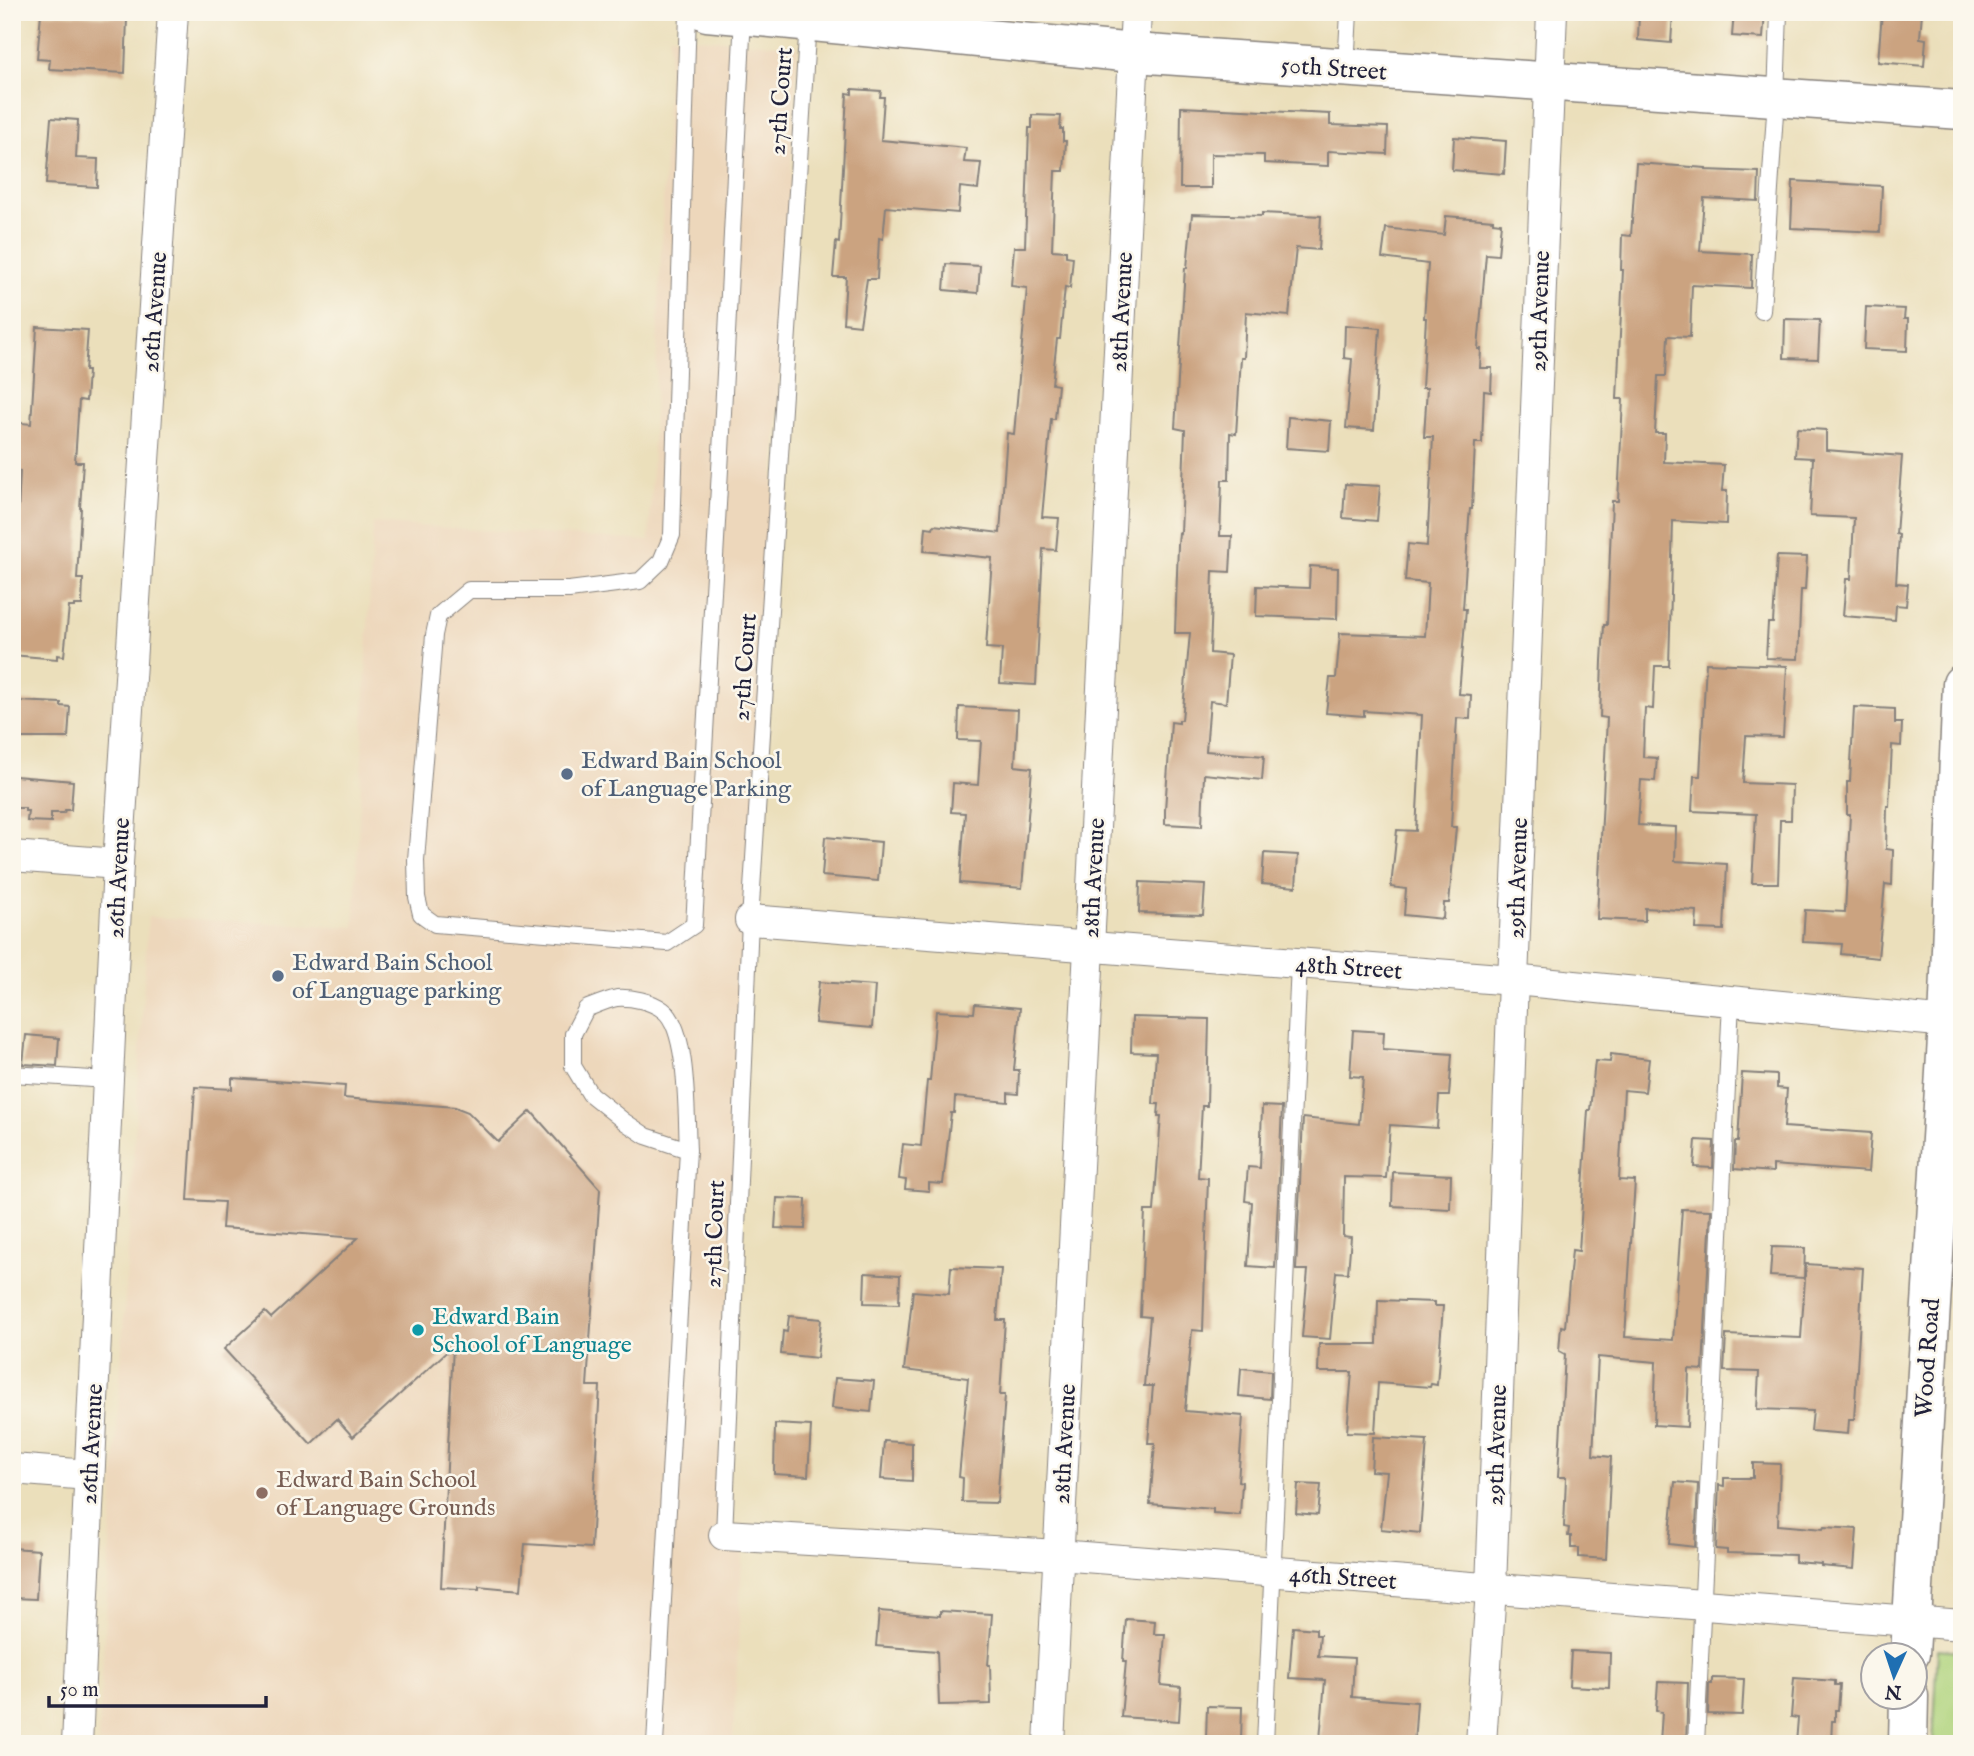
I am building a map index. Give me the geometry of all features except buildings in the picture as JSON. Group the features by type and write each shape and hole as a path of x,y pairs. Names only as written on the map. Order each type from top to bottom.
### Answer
{"street":[{"name":"26th Avenue","path":"77,1744 118,864 173,12"},
{"name":"28th Avenue","path":"1049,1744 1136,12"},
{"name":"29th Avenue","path":"1481,1744 1491,1588 1552,12"},
{"name":"50th Street","path":"725,14 809,17 1134,53 1962,110"},
{"name":"Wood Road","path":"1911,1638 1948,1022 1962,684"},
{"path":"12,856 118,864"},
{"name":"48th Street","path":"750,920 1513,980 1948,1022"},
{"path":"12,1469 89,1475"},
{"name":"46th Street","path":"724,1535 1058,1555 1702,1605 1911,1638 1962,1625"},
{"path":"1908,1744 1909,1710"}],"lane":[{"path":"688,12 672,535 661,561 640,581 569,590 469,590 438,616 434,635 415,860 421,914 435,924 667,943 694,925 702,778 725,14"},
{"path":"1346,69 1349,12"},
{"path":"1762,311 1779,12"},
{"name":"27th Court","path":"724,1535 750,920 809,17"},
{"path":"1265,1744 1299,963"},
{"path":"655,1744 688,1150 684,1067 677,1030 664,1010 640,1000 616,998 586,1009 573,1034 573,1066 590,1094 646,1136 688,1150"},
{"path":"1696,1744 1731,1001"},
{"path":"12,1074 108,1080"}],"shaded area":[{"path":"670,36 798,46 718,1490 721,1525 743,1543 733,1744 98,1744 148,917 354,927 373,523 649,541"}],"green space":[{"path":"1938,1649 1962,1651 1962,1744 1933,1744"}],"place":[{"name":"Edward Bain School of Language Parking","path":"567,774"},
{"name":"Edward Bain School of Language parking","path":"278,976"},
{"name":"Edward Bain School of Language","path":"418,1330"},
{"name":"Edward Bain School of Language Grounds","path":"262,1493"}]}
